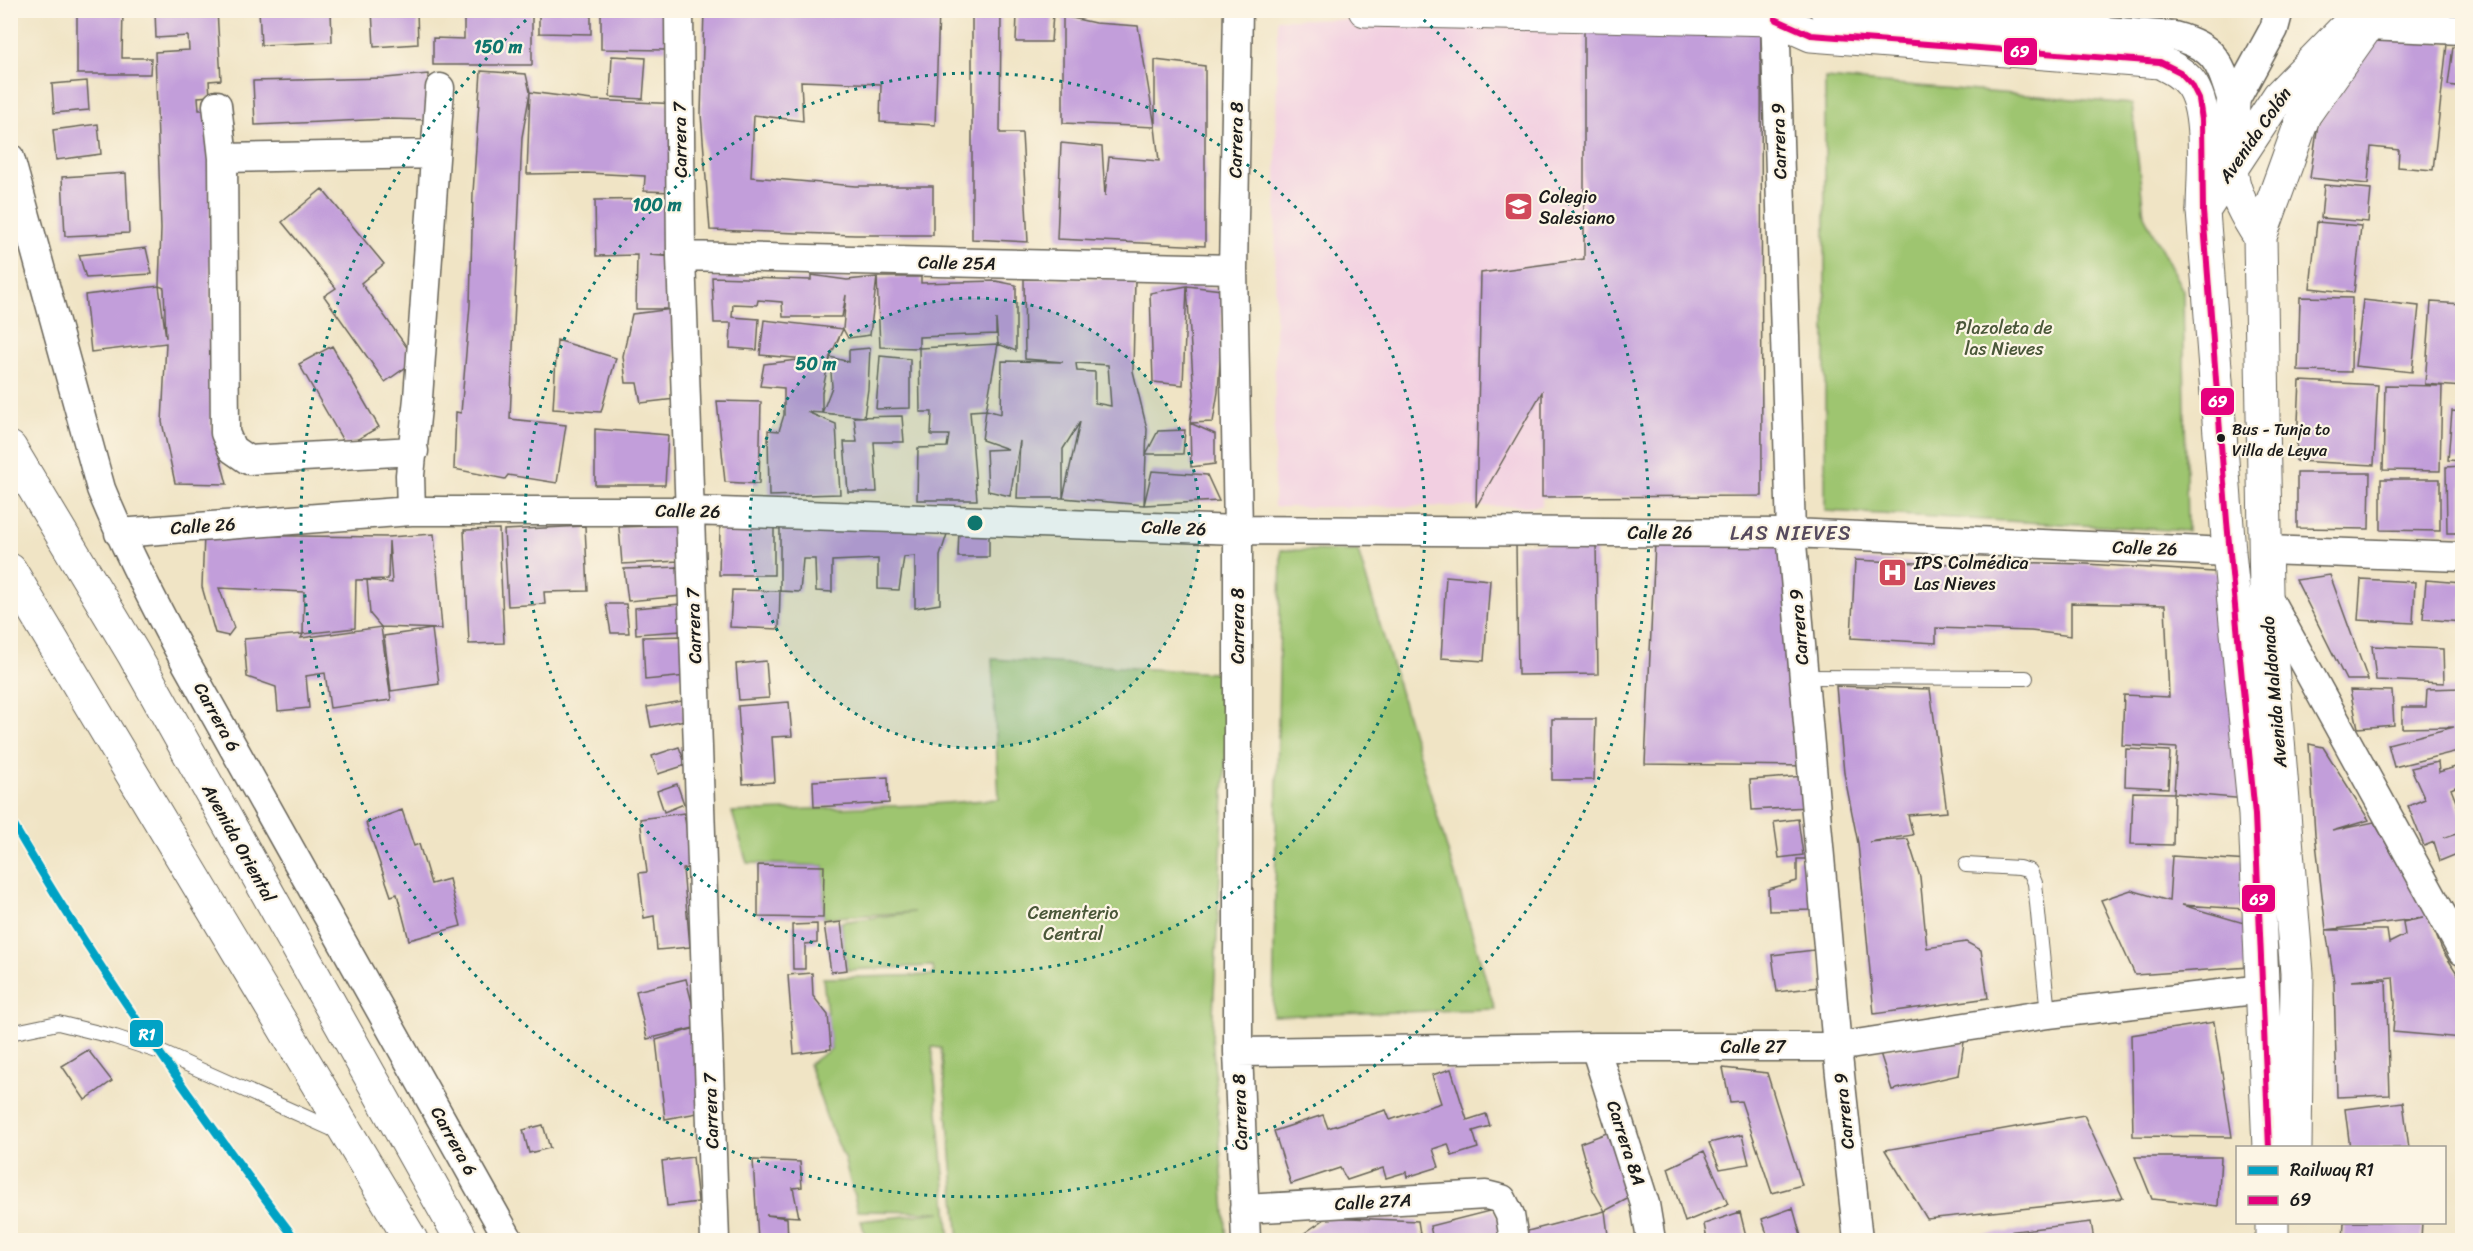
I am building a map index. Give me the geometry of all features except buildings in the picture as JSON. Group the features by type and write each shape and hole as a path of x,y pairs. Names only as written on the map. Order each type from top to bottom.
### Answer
{"main road":[{"path":"1365,10 1775,15 1810,35 2160,62 2180,72 2192,85 2199,99 2216,163 2260,237"},
{"name":"Avenida Colón","path":"2260,237 2304,115 2368,16"},
{"name":"Avenida Colón","path":"2203,212 2216,163 2279,96 2368,16"},
{"path":"2216,163 2233,104"},
{"path":"2216,163 2247,166 2263,156 2304,115"},
{"name":"Avenida Maldonado","path":"2203,212 2229,552 2255,815 2269,1146"},
{"name":"Avenida Maldonado","path":"2260,237 2266,593 2297,973 2295,1146"},
{"name":"Avenida Oriental","path":"10,448 133,653 462,1240"},
{"path":"10,570 411,1240"},
{"path":"2272,1224 2272,1240"},
{"path":"2294,1224 2294,1240"}],"street":[{"name":"Carrera 7","path":"679,10 681,256 715,1240"},
{"name":"Carrera 8","path":"1239,10 1233,269 1238,530 1238,1052 1246,1240"},
{"path":"1775,15 1808,10"},
{"path":"1824,10 2174,36 2192,41 2210,51 2221,66 2233,104"},
{"path":"2233,104 2274,29 2279,10"},
{"name":"Carrera 9","path":"1775,15 1791,533 1858,1240"},
{"path":"2368,16 2463,30"},
{"path":"411,512 410,475 414,451 440,88"},
{"path":"217,105 223,158 225,434 232,449 248,460 414,451"},
{"path":"223,158 435,154"},
{"name":"Carrera 6","path":"10,158 101,489 119,533 181,654 509,1240"},
{"name":"Calle 25A","path":"681,256 1233,269"},
{"name":"Calle 26","path":"119,533 411,512 691,511 1238,530 1791,533 2229,552"},
{"path":"2266,550 2463,557"},
{"path":"2266,593 2463,951"},
{"name":"Calle 27","path":"1238,1052 1595,1047 1838,1047 2048,1014 2263,989"},
{"name":"Carrera 8A","path":"1595,1047 1645,1204 1651,1240"},
{"name":"Calle 27A","path":"1244,1209 1486,1195 1502,1199 1510,1215 1514,1240"}],"lane":[{"path":"1803,677 2026,678"},
{"path":"1966,865 2019,868 2030,871 2036,883 2048,1014"},
{"path":"10,1033 58,1023 115,1037 160,1052 349,1137"}],"shaded area":[{"name":"Colegio Salesiano","path":"1277,19 1761,24 1543,392 1542,506 1274,507"}],"green space":[{"name":"Plazoleta de las Nieves","path":"1825,78 2132,104 2144,215 2183,291 2187,531 1825,511"},
{"path":"1281,550 1358,551 1495,1009 1273,1016"},
{"name":"Cementerio Central","path":"992,659 1230,674 1212,1035 1227,1240 959,1240 941,1048 932,1047 950,1240 867,1240 861,1221 941,1212 858,1211 844,1158 826,1116 809,1064 831,1049 823,978 934,975 933,966 847,970 841,922 914,912 823,918 824,866 747,863 732,812 918,805 999,799"}],"rail line":[{"name":"R1","path":"10,819 76,928 147,1034 220,1138 296,1240"}],"transit line":[{"name":"69","path":"1775,19 1811,35 2160,62 2180,72 2192,85 2199,99 2202,120 2203,211 2227,522 2255,815 2269,1146"}],"place":[{"name":"Colegio Salesiano","path":"1518,207"},
{"name":"Bus - Tunja to Villa de Leyva","path":"2221,438"},
{"name":"IPS Colmédica Las Nieves","path":"1893,573"}],"district":[{"name":"LAS NIEVES","path":"1791,533"}]}
